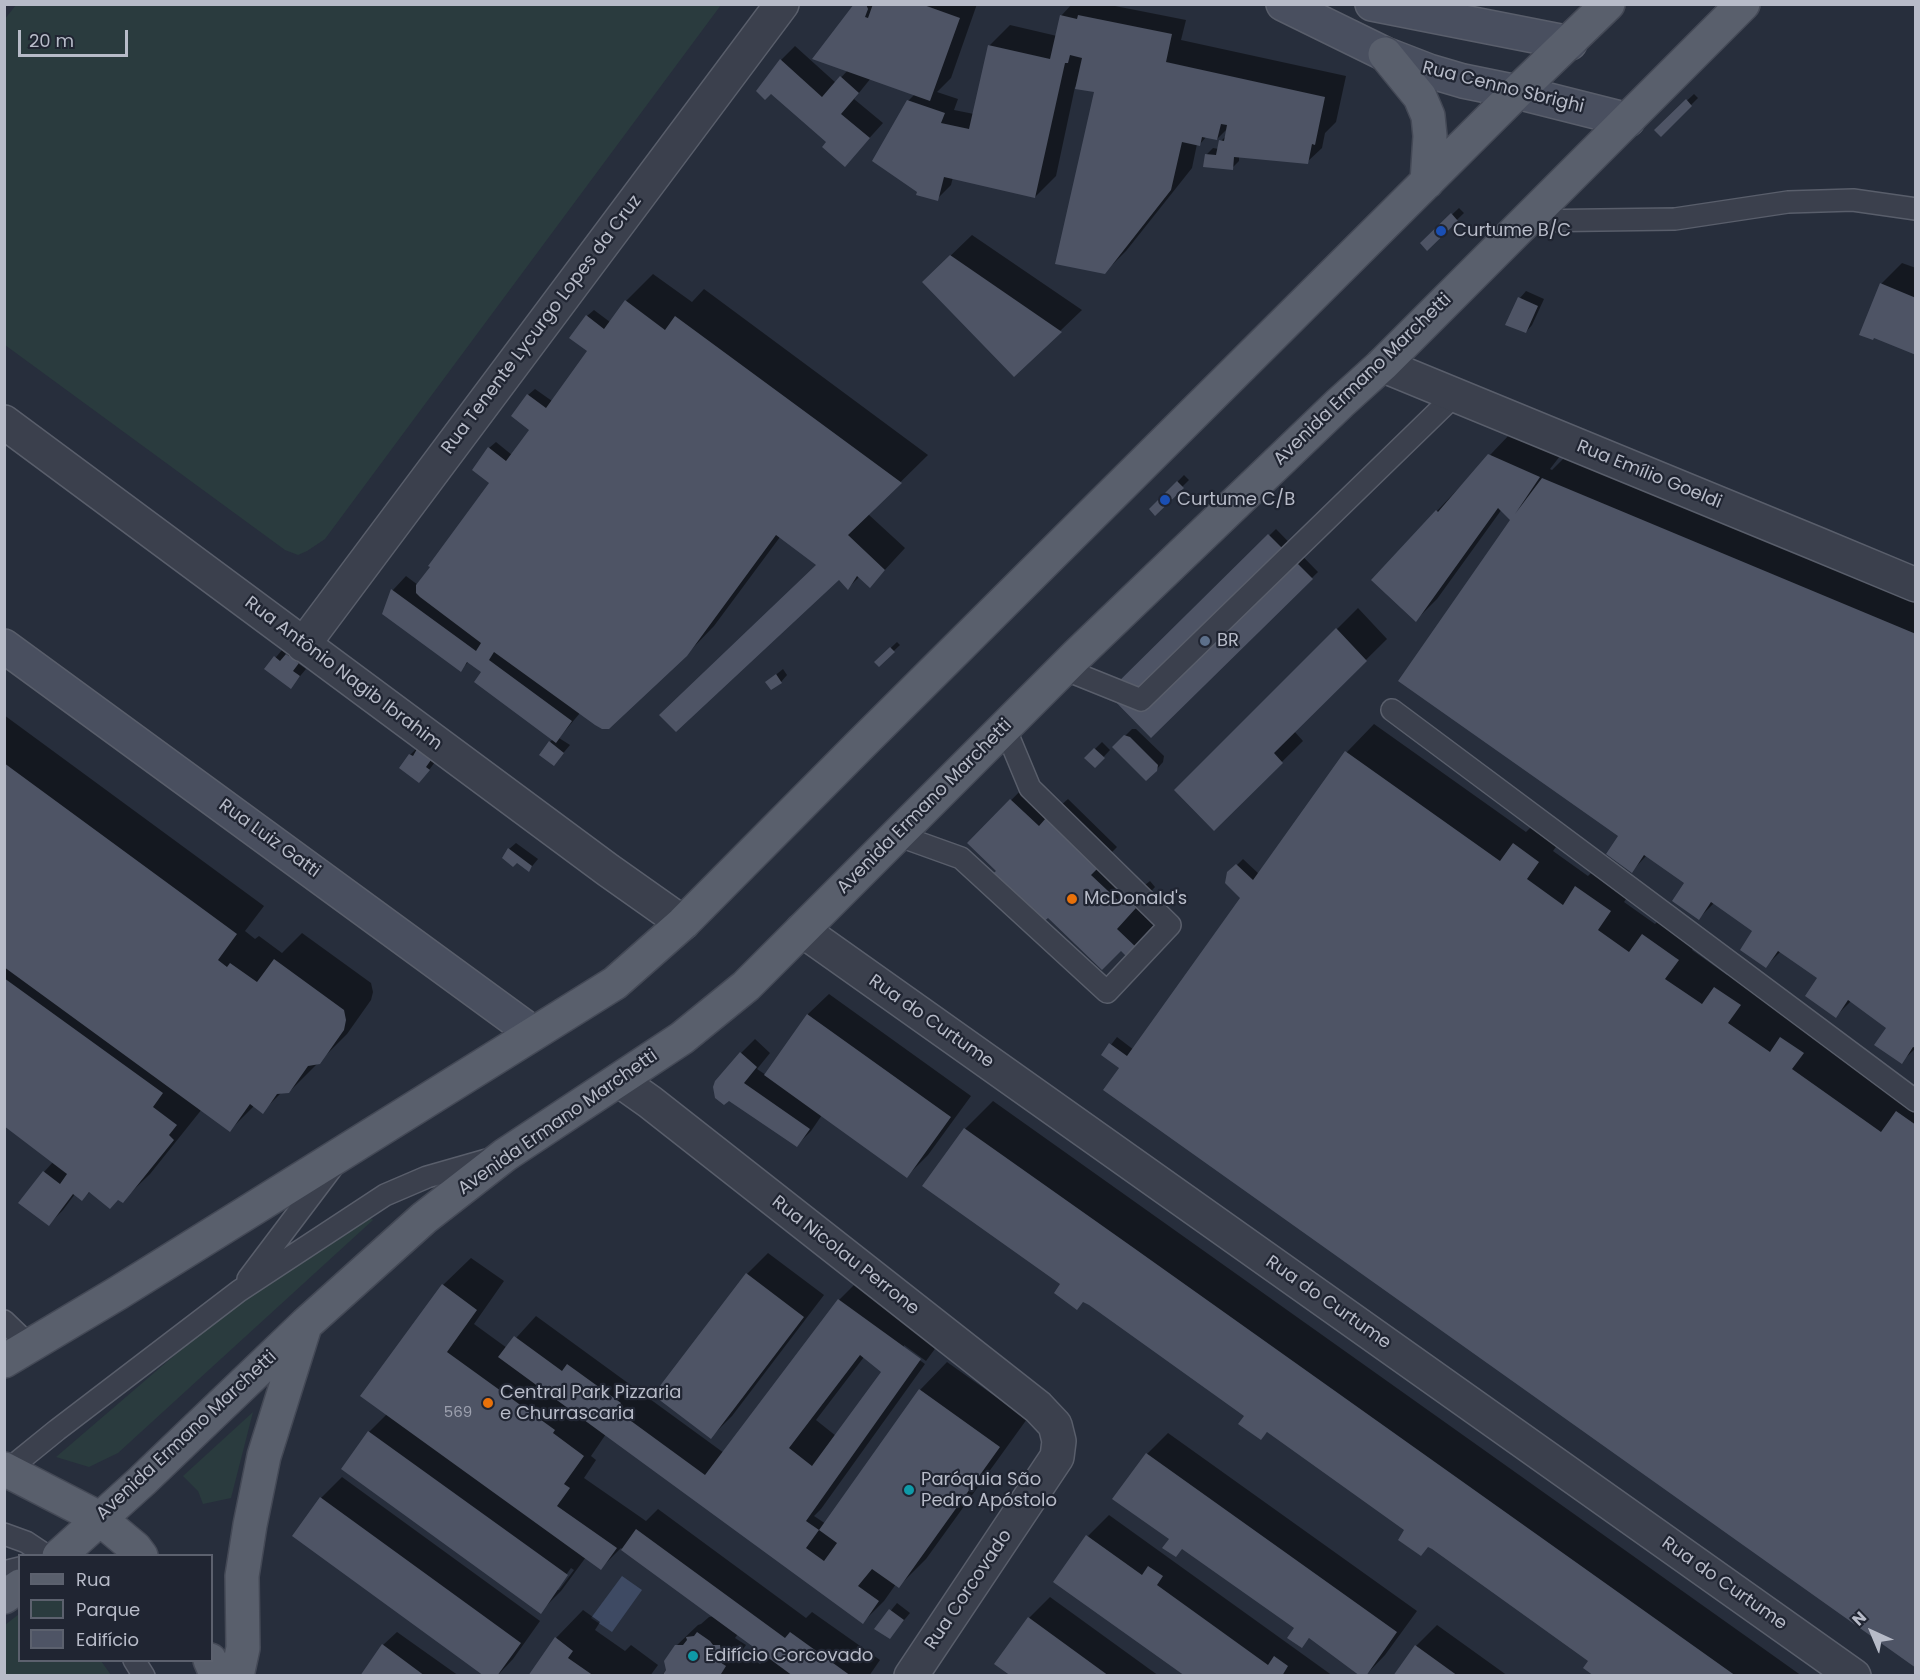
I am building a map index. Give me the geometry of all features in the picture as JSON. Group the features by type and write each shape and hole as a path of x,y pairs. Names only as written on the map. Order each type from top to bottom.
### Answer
{"main road":[{"path":"17,1353 615,983 683,923 868,736 1608,4"},
{"name":"Avenida Ermano Marchetti","path":"61,1554 142,1481 306,1324 424,1218 505,1155 682,1038 746,986 1064,669 1340,402 1382,365 1743,4"},
{"path":"1385,54 1420,97 1428,116 1430,136 1427,182"},
{"path":"237,1676 243,1648 242,1576 250,1525 264,1456 306,1324"},
{"path":"6,1471 99,1518 140,1554"},
{"path":"4,1597 18,1587"},
{"path":"211,1662 217,1676"}],"street":[{"name":"Rua Tenente Lycurgo Lopes da Cruz","path":"303,645 782,4"},
{"name":"Rua Cenno Sbrighi","path":"1283,4 1385,54 1429,71 1628,120"},
{"path":"1372,4 1570,43"},
{"name":"Rua Emílio Goeldi","path":"1382,365 1916,585"},
{"name":"Rua Antônio Nagib Ibrahim","path":"4,422 303,645 683,923"},
{"name":"Rua Luiz Gatti","path":"4,646 533,1033"},
{"name":"Rua do Curtume","path":"801,930 1854,1676"},
{"name":"Rua Nicolau Perrone","path":"619,1080 1038,1407 1054,1425 1059,1441"},
{"name":"Rua Corcovado","path":"911,1676 1057,1457 1059,1441"}],"lane":[{"path":"1524,221 1675,219 1788,202 1853,200 1916,209"},
{"path":"1064,669 1141,700 1455,396"},
{"path":"1392,710 1916,1101"},
{"path":"897,835 961,858 1107,992 1170,925 1030,788 1005,728"},
{"path":"239,1291 346,1150"},
{"path":"6,1471 239,1291 386,1195 427,1177 505,1155"},
{"path":"4,1321 17,1353"},
{"path":"4,1534 26,1542 44,1554"},
{"path":"135,1662 144,1676"}],"green space":[{"path":"16,5 721,5 325,539 298,555 285,550 5,345 4,20"},
{"path":"364,1213 373,1220 118,1453 89,1467 56,1457 246,1294"},
{"path":"253,1412 231,1498 203,1504 198,1491 183,1476"},
{"path":"18,1615 18,1662 102,1662 111,1675 5,1675 5,1625"}],"water":[{"path":"622,1576 642,1590 612,1632 591,1618"}],"building":[{"path":"854,4 866,4 868,9 865,17 868,18 873,4 921,4 960,18 930,101 812,59"},
{"path":"1060,15 1077,19 1078,15 1172,34 1166,62 1325,97 1315,145 1312,144 1308,164 1234,157 1233,170 1203,167 1205,154 1216,155 1219,140 1224,141 1227,125 1221,124 1217,140 1202,137 1200,146 1182,142 1171,190 1105,274 1055,264 1094,92 1075,89 1082,58 1070,55 1068,63 1065,63 1035,198 944,177 938,201 916,195 917,192 872,161 907,100 945,113 941,123 969,129 988,45 1050,59"},
{"path":"780,59 822,97 840,76 859,93 841,114 870,138 845,167 822,147 826,142 771,94 765,100 756,91"},
{"path":"1686,99 1692,106 1661,137 1654,130"},
{"path":"1451,213 1458,221 1427,251 1420,243"},
{"path":"950,255 1062,332 1014,377 922,282"},
{"path":"1880,283 1916,298 1916,355 1874,338 1873,340 1859,335"},
{"path":"1518,297 1538,306 1526,333 1505,325"},
{"path":"625,300 665,330 675,316 902,483 848,535 885,570 870,588 857,576 848,590 839,580 676,732 659,715 816,565 776,535 687,656 609,729 602,729 595,725 494,652 489,660 572,721 556,743 474,682 481,672 467,662 461,672 382,614 391,589 476,651 481,643 420,597 416,593 416,585 489,483 472,470 488,447 506,461 529,430 511,416 527,394 546,408 587,351 569,338 586,315 604,329"},
{"path":"1488,454 1540,477 1515,514 1542,478 1916,634 1916,1048 1913,1047 1902,1064 1874,1045 1886,1028 1848,1000 1836,1018 1805,996 1817,978 1778,951 1766,968 1740,950 1752,931 1711,902 1699,920 1672,901 1684,883 1644,855 1632,873 1606,854 1618,836 1398,681 1510,520 1498,508 1416,622 1371,580 1436,510 1438,512"},
{"path":"1177,481 1184,488 1155,516 1149,509"},
{"name":"BR","path":"1268,534 1313,579 1151,738 1107,693"},
{"path":"1336,628 1367,661 1274,753 1283,763 1214,831 1174,790"},
{"path":"890,647 895,652 879,667 874,662"},
{"path":"286,654 299,663 293,671 300,676 291,689 264,669 274,656 280,661"},
{"path":"776,674 782,683 771,690 765,682"},
{"path":"1124,735 1130,737 1158,765 1157,771 1146,781 1112,747"},
{"path":"549,741 564,753 554,766 539,755"},
{"path":"1094,748 1105,758 1095,768 1084,758"},
{"path":"417,749 431,760 426,767 430,770 419,783 399,768 409,754 413,756"},
{"path":"1345,751 1500,861 1513,843 1539,862 1527,879 1563,905 1575,886 1611,911 1598,930 1629,952 1642,934 1679,960 1665,979 1702,1004 1714,987 1741,1005 1728,1023 1770,1052 1780,1037 1804,1053 1792,1069 1881,1132 1896,1111 1916,1125 1916,1668 1103,1090 1119,1068 1101,1055 1109,1043 1127,1056 1240,898 1225,883 1227,872 1236,864 1253,880"},
{"path":"4,763 237,934 218,960 227,967 230,963 257,982 274,959 344,1010 346,1020 344,1030 320,1064 308,1066 289,1093 277,1094 263,1114 250,1104 230,1132 4,967"},
{"path":"1010,799 1039,826 1046,818 1097,869 1091,875 1123,905 1128,901 1136,908 1117,929 1138,949 1129,959 1121,951 1102,970 1048,918 1041,924 991,875 996,871 967,843"},
{"path":"508,848 532,866 529,872 517,863 513,867 502,858"},
{"path":"4,978 163,1093 153,1107 177,1125 169,1135 174,1140 123,1203 118,1200 110,1209 89,1192 82,1201 73,1194 49,1226 18,1203 43,1171 60,1184 67,1174 4,1126"},
{"path":"807,1014 951,1117 907,1178 764,1075"},
{"path":"740,1052 757,1067 744,1083 810,1129 797,1147 729,1101 724,1105 715,1098 713,1087 715,1081"},
{"path":"964,1128 1736,1676 1594,1676 1583,1668 1588,1661 1432,1549 1428,1547 1421,1556 1398,1540 1404,1530 1267,1432 1261,1440 1238,1424 1244,1416 1089,1305 1083,1302 1077,1310 1054,1293 1060,1284 922,1186"},
{"path":"746,1273 804,1317 711,1439 653,1395"},
{"path":"442,1284 477,1310 447,1352 555,1430 553,1433 584,1456 564,1484 570,1488 557,1506 617,1548 601,1570 360,1396"},
{"path":"838,1299 921,1359 806,1521 819,1530 919,1389 1000,1447 899,1588 872,1569 858,1586 879,1601 863,1624 498,1357 514,1336 562,1371 567,1364 621,1403 616,1410 705,1475","holes":["860,1355 881,1372 812,1466 789,1448","819,1530 837,1543 824,1561 806,1548"]},
{"path":"368,1431 568,1575 541,1614 341,1469"},
{"path":"1146,1453 1397,1632 1366,1676 1360,1676 1309,1638 1302,1648 1287,1638 1294,1628 1182,1549 1176,1557 1162,1548 1169,1539 1112,1499"},
{"path":"320,1497 521,1643 497,1676 484,1676 292,1536"},
{"path":"636,1529 785,1638 790,1632 851,1676 793,1676 621,1550"},
{"path":"1086,1535 1142,1575 1148,1566 1163,1576 1157,1585 1268,1665 1274,1656 1288,1666 1282,1676 1185,1676 1053,1582"},
{"path":"889,1609 904,1620 890,1639 874,1629"},
{"path":"1028,1617 1109,1676 1011,1676 994,1664"},
{"name":"Edifício Corcovado","path":"697,1632 713,1645 720,1645 721,1652 715,1659 726,1666 721,1674 724,1676 662,1676 666,1670 664,1661 675,1645 683,1645 687,1640 686,1637 694,1636"},
{"path":"555,1637 573,1651 568,1658 594,1676 528,1676"},
{"path":"382,1644 425,1676 360,1676"},
{"path":"1415,1645 1458,1676 1393,1676"}],"place":[{"name":"Curtume B/C","path":"1441,231"},
{"name":"Curtume C/B","path":"1165,500"},
{"name":"BR","path":"1205,641"},
{"name":"McDonald's","path":"1072,899"},
{"name":"Central Park Pizzaria e Churrascaria","path":"488,1403"},
{"name":"Paróquia São Pedro Apóstolo","path":"909,1490"},
{"name":"Edifício Corcovado","path":"693,1656"}]}
